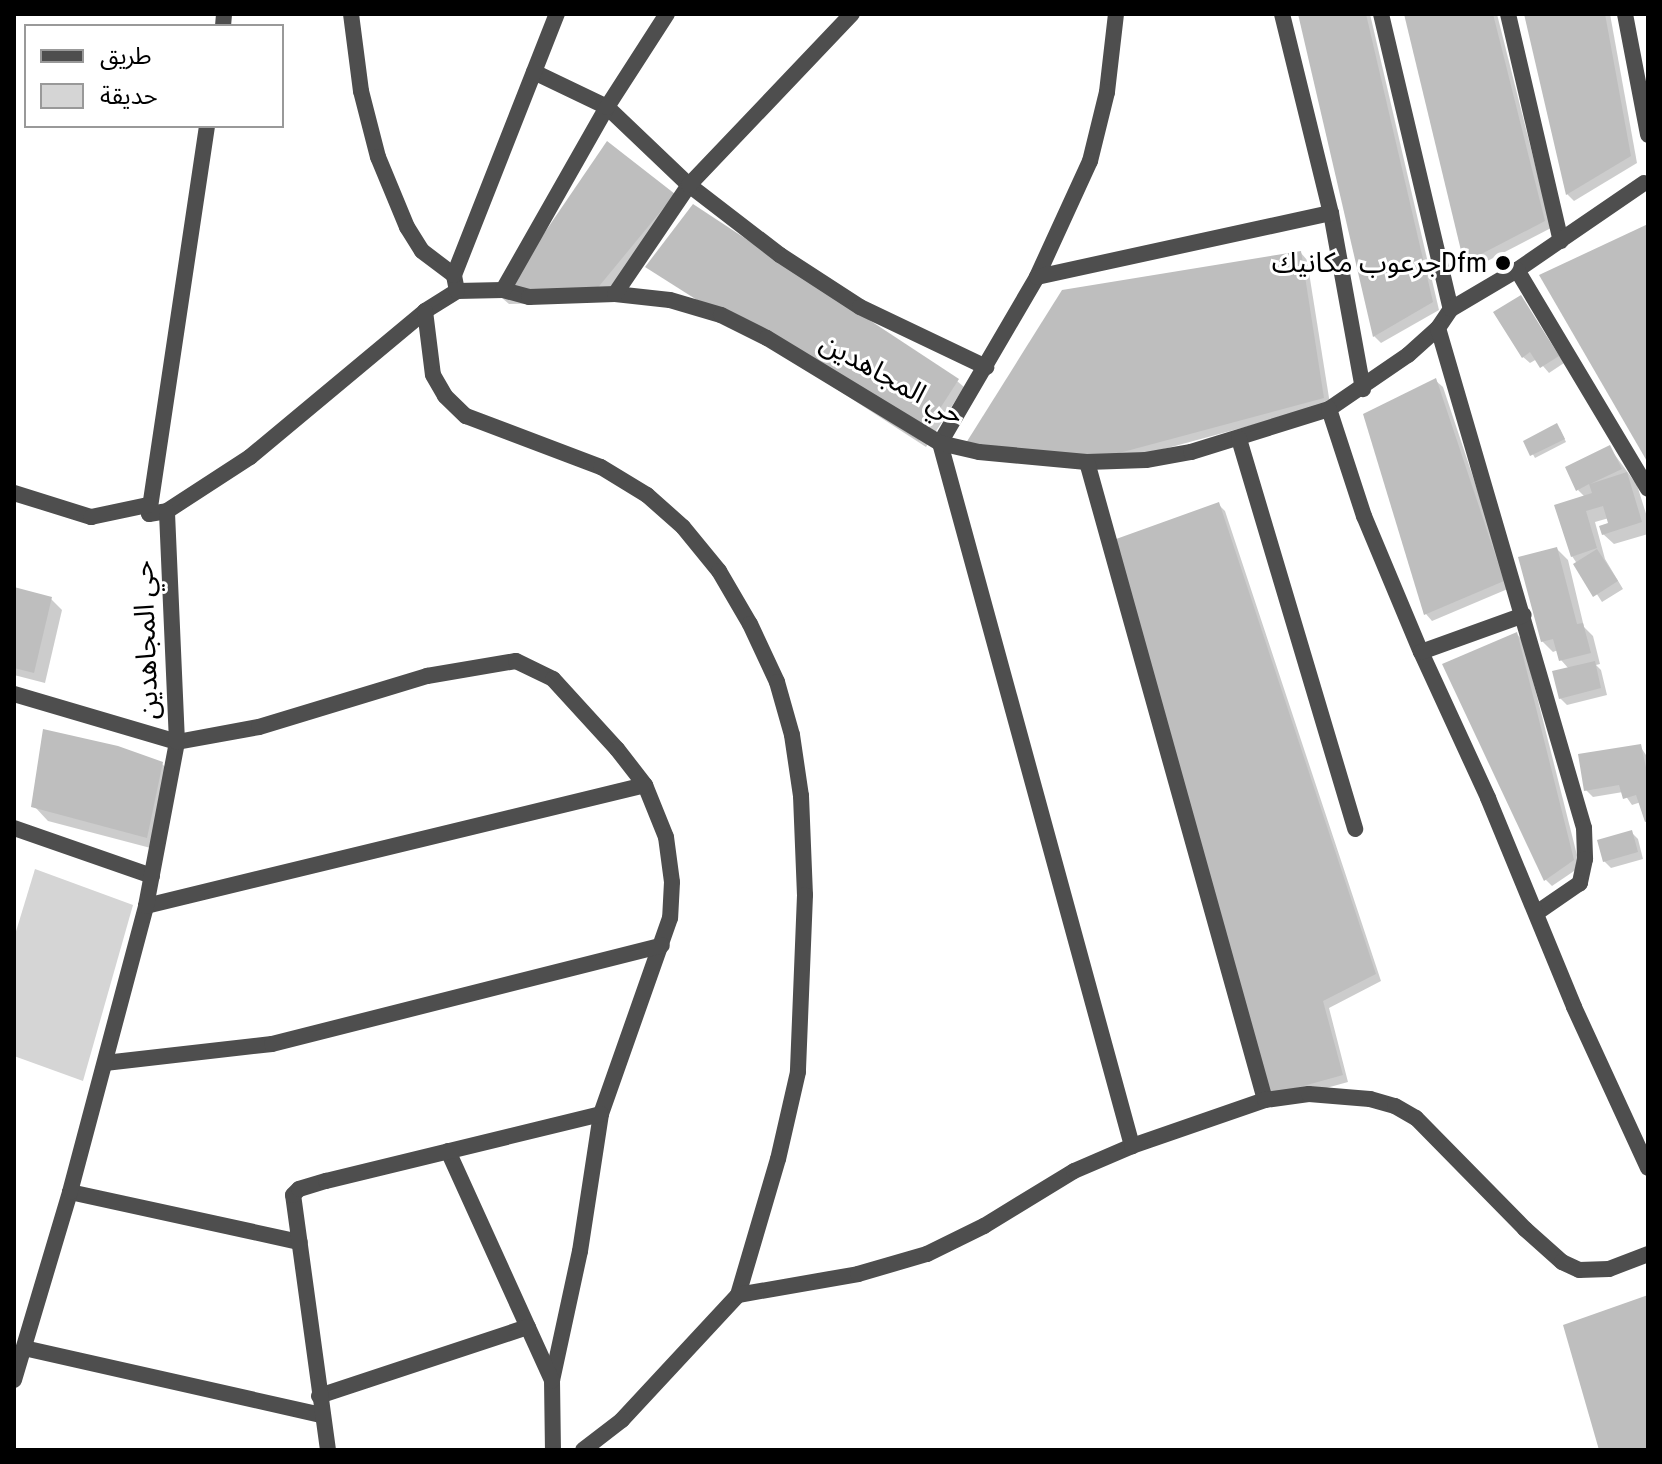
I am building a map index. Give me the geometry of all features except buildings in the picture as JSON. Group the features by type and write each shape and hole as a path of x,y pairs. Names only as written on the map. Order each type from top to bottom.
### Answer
{"street":[{"path":"351,14 361,91 378,157 407,227 422,251 456,283"},
{"path":"207,128 149,514 167,511 250,457 456,283 557,14"},
{"path":"503,290 607,107 667,14"},
{"path":"615,294 689,185 852,14"},
{"path":"1116,14 1107,92 1090,161 1037,277 940,443 1132,1146"},
{"path":"1282,14 1331,213 1363,389"},
{"path":"1381,14 1451,309"},
{"path":"1508,14 1561,241"},
{"path":"1625,14 1648,135"},
{"path":"534,72 607,107 689,185 780,255 860,307 986,367"},
{"name":"حي المجاهدين","path":"456,283 529,297 615,294 670,300 721,315 767,338 940,443 1023,458 1087,462 1146,460 1239,439 1329,409 1363,389 1438,328 1451,309 1561,241 1647,179"},
{"path":"1037,277 1331,213"},
{"path":"1517,270 1648,489"},
{"path":"425,311 433,375 445,396 479,424 563,450 601,467 647,495 683,527 719,571 750,624 777,682 792,735 801,796 805,895 803,1000 795,1087 778,1159 738,1295 622,1420 583,1450"},
{"path":"1438,328 1584,828 1585,859 1580,883 1538,912"},
{"path":"1329,409 1364,516 1421,652 1538,912 1574,1007 1648,1168"},
{"path":"1239,439 1355,829"},
{"path":"1087,462 1265,1100"},
{"path":"14,493 91,517 148,505"},
{"name":"حي المجاهدين","path":"14,694 177,742 167,511"},
{"path":"1421,652 1524,615"},
{"path":"14,1380 70,1192 146,906 177,742 259,727 427,676 516,661 553,679 617,749 645,785 666,837 672,882 670,918 662,945 631,1020 601,1114 580,1251 552,1380 553,1450"},
{"path":"146,906 645,785"},
{"path":"14,828 152,876"},
{"path":"105,1063 272,1044 662,945"},
{"path":"738,1295 858,1274 927,1254 984,1226 1074,1171 1132,1146 1265,1100 1309,1094 1370,1099 1395,1106 1435,1135 1525,1229 1562,1262 1579,1270 1593,1271 1648,1254"},
{"path":"328,1450 293,1195 299,1189 601,1114"},
{"path":"448,1151 552,1380"},
{"path":"70,1192 300,1242"},
{"path":"319,1396 528,1327"},
{"path":"24,1348 321,1415"}],"green space":[{"path":"35,869 133,905 83,1081 14,1056 14,938"}],"place":[{"name":"جرعوب مكانيكDfm","path":"1503,263"}]}
